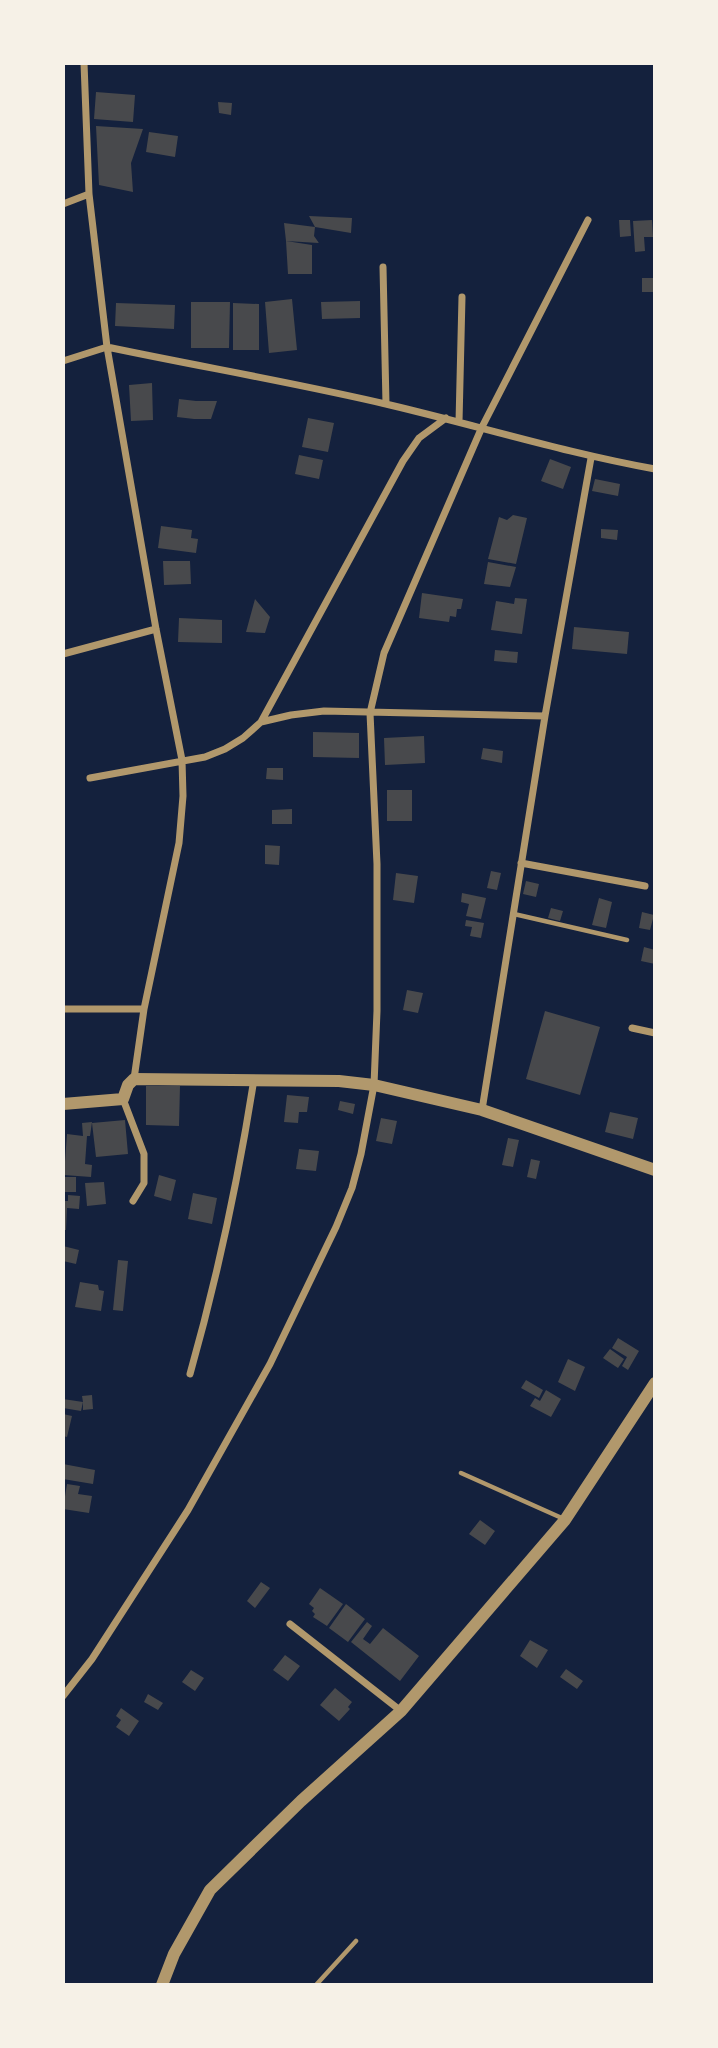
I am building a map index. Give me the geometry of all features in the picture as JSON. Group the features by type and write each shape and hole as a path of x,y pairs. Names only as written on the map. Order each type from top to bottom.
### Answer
{"street":[{"path":"84,63 89,194 107,347 156,629 182,760 183,796 179,843 144,1009 135,1079"},
{"path":"63,204 89,194"},
{"path":"63,1696 99,1649 188,1510 270,1364 352,1188 374,1085 377,864 370,713 384,653 482,427 588,220"},
{"path":"383,267 386,404"},
{"path":"459,422 462,297"},
{"path":"63,361 107,347 386,404 591,457 655,469"},
{"path":"90,778 205,757 243,738 261,722 402,461 419,438 446,418"},
{"path":"482,1110 545,716 591,457"},
{"path":"63,654 156,629"},
{"path":"261,722 324,711 545,716"},
{"path":"521,863 645,886"},
{"path":"63,1009 144,1009"},
{"path":"632,1028 655,1033"},
{"path":"133,1201 144,1183 144,1154 123,1099 128,1085 135,1079 339,1081 374,1085 482,1110 655,1170"},
{"path":"190,1374 217,1277 238,1179 254,1079"},
{"path":"63,1104 123,1099"},
{"path":"162,1985 174,1954 211,1889 301,1801 401,1711 565,1520 653,1390"},
{"path":"290,1624 401,1711"}],"lane":[{"path":"513,914 627,940"},
{"path":"461,1473 565,1520"},
{"path":"317,1985 356,1941"}],"building":[{"path":"96,92 135,95 133,122 94,119"},
{"path":"218,102 232,103 231,115 219,113"},
{"path":"96,126 143,129 131,163 133,192 99,185"},
{"path":"149,132 178,136 175,157 146,152"},
{"path":"309,216 352,218 351,233 315,227"},
{"path":"619,220 630,220 631,236 620,237"},
{"path":"652,220 653,237 644,237 645,251 635,252 633,221"},
{"path":"284,223 315,227 314,236 319,243 286,241"},
{"path":"286,241 312,245 312,274 288,274"},
{"path":"642,278 655,278 655,292 642,292"},
{"path":"292,299 297,350 269,353 265,302"},
{"path":"360,301 360,318 322,319 321,302"},
{"path":"191,302 230,302 229,348 191,348"},
{"path":"116,303 175,305 174,329 115,326"},
{"path":"233,303 259,304 259,350 233,350"},
{"path":"152,383 153,420 131,421 129,385"},
{"path":"179,399 217,401 211,419 194,419 177,417"},
{"path":"308,418 334,423 328,452 302,447"},
{"path":"299,455 323,460 319,479 295,474"},
{"path":"550,459 571,467 563,489 541,481"},
{"path":"595,479 620,484 618,496 592,491"},
{"path":"513,515 527,518 516,564 488,559 499,517 507,520"},
{"path":"161,526 192,530 191,538 198,539 196,553 158,548"},
{"path":"601,529 618,530 617,540 601,538"},
{"path":"163,561 190,561 191,584 164,585"},
{"path":"488,562 516,567 510,587 484,584"},
{"path":"422,593 463,599 461,609 457,609 456,617 450,616 449,622 419,618"},
{"path":"515,598 527,599 522,634 491,630 496,601 514,604"},
{"path":"255,599 270,617 265,633 246,632"},
{"path":"179,618 222,620 222,643 178,642"},
{"path":"574,627 629,632 627,654 572,649"},
{"path":"495,650 518,652 517,663 494,661"},
{"path":"313,732 359,733 359,758 313,757"},
{"path":"424,736 425,763 385,765 384,738"},
{"path":"483,748 503,751 502,763 481,759"},
{"path":"267,768 283,768 283,780 266,779"},
{"path":"387,790 412,790 412,821 387,821"},
{"path":"292,809 292,824 272,824 272,810"},
{"path":"265,845 280,846 279,865 265,864"},
{"path":"491,871 501,873 497,890 487,888"},
{"path":"396,873 418,876 414,903 393,900"},
{"path":"526,881 539,884 536,897 523,894"},
{"path":"462,893 486,898 481,919 466,916 469,904 461,902"},
{"path":"599,898 612,902 606,928 592,925"},
{"path":"551,908 563,911 560,921 548,918"},
{"path":"642,912 654,915 650,930 639,928"},
{"path":"466,920 484,923 481,938 470,936 472,927 465,926"},
{"path":"644,947 655,950 655,964 641,961"},
{"path":"407,990 423,993 418,1013 403,1010"},
{"path":"545,1011 600,1027 580,1095 526,1079"},
{"path":"146,1086 180,1086 179,1126 146,1125"},
{"path":"287,1095 309,1097 307,1112 299,1112 298,1123 284,1122"},
{"path":"340,1101 355,1104 353,1114 338,1110"},
{"path":"610,1112 638,1118 633,1139 605,1132"},
{"path":"381,1118 397,1121 392,1144 376,1141"},
{"path":"125,1120 128,1154 96,1157 92,1123"},
{"path":"92,1122 90,1136 87,1136 85,1164 92,1165 91,1177 64,1175 67,1134 83,1136 82,1123"},
{"path":"508,1138 519,1140 513,1167 502,1165"},
{"path":"299,1149 319,1151 316,1171 296,1169"},
{"path":"531,1159 540,1161 536,1179 527,1177"},
{"path":"159,1175 176,1180 171,1201 154,1196"},
{"path":"65,1177 76,1177 76,1192 65,1192"},
{"path":"104,1182 106,1204 87,1206 85,1183"},
{"path":"193,1193 217,1198 212,1224 188,1219"},
{"path":"68,1195 80,1196 79,1209 67,1208 66,1230 63,1230 63,1201 68,1201"},
{"path":"63,1246 79,1250 76,1264 63,1261"},
{"path":"118,1260 128,1261 123,1311 113,1310"},
{"path":"80,1282 98,1285 99,1290 104,1291 101,1311 75,1307"},
{"path":"618,1338 639,1351 628,1370 622,1366 627,1357 612,1348"},
{"path":"610,1349 624,1359 618,1368 603,1358"},
{"path":"568,1359 585,1367 575,1391 558,1382"},
{"path":"526,1380 543,1390 539,1398 521,1388"},
{"path":"546,1390 561,1399 551,1417 530,1406 535,1398 540,1401"},
{"path":"92,1395 93,1409 83,1410 82,1396"},
{"path":"63,1399 83,1402 81,1411 63,1408"},
{"path":"63,1414 72,1416 67,1437 63,1436"},
{"path":"63,1464 95,1470 93,1484 63,1479"},
{"path":"67,1484 80,1486 78,1494 92,1496 89,1513 63,1509"},
{"path":"480,1520 495,1531 485,1545 469,1534"},
{"path":"261,1582 270,1588 255,1608 247,1601"},
{"path":"320,1588 343,1604 327,1626 313,1617 314,1608 309,1604"},
{"path":"346,1604 365,1619 348,1642 329,1628"},
{"path":"367,1622 372,1626 363,1639 370,1644 383,1628 419,1656 400,1681 351,1642"},
{"path":"530,1640 548,1650 537,1668 520,1656"},
{"path":"285,1655 300,1666 288,1681 273,1670"},
{"path":"566,1669 583,1681 577,1689 560,1677"},
{"path":"191,1670 204,1678 195,1691 182,1682"},
{"path":"335,1688 352,1702 348,1707 350,1709 339,1721 320,1705"},
{"path":"148,1694 163,1703 158,1710 144,1702"},
{"path":"121,1708 139,1721 129,1736 116,1727 121,1720 116,1716"}]}
